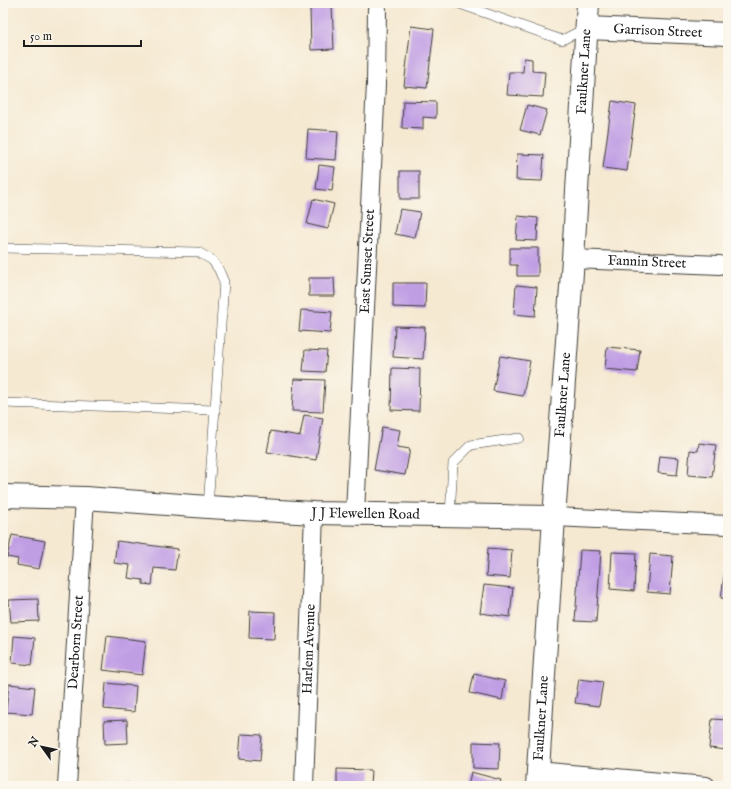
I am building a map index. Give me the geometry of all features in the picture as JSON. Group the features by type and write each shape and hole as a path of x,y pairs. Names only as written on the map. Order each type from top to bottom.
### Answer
{"street":[{"name":"Faulkner Lane","path":"537,779 573,259 588,3"},
{"name":"East Sunset Street","path":"355,514 376,84 377,9"},
{"name":"Garrison Street","path":"587,28 728,34"},
{"name":"Fannin Street","path":"573,259 720,265"},
{"name":"J J Flewellen Road","path":"3,496 85,498 314,513 554,517 728,525"},
{"name":"Dearborn Street","path":"67,786 85,498"},
{"name":"Harlem Avenue","path":"304,786 314,513"},
{"path":"537,779 706,786"}],"lane":[{"path":"457,3 562,40 587,28"},
{"path":"3,248 198,252 212,260 219,270 224,282 208,507"},
{"path":"3,403 215,410"},
{"path":"450,515 453,463 471,444 520,438"}],"building":[{"path":"332,5 334,49 311,50 310,6"},
{"path":"411,26 434,29 427,88 404,86"},
{"path":"524,58 532,59 532,71 545,72 543,97 507,95 509,72 523,72"},
{"path":"403,101 436,102 436,118 423,117 423,129 402,128"},
{"path":"612,101 636,105 627,171 603,168"},
{"path":"527,105 547,110 540,135 520,130"},
{"path":"308,129 338,131 336,160 306,158"},
{"path":"517,154 544,155 542,181 516,180"},
{"path":"319,165 335,167 332,191 316,189"},
{"path":"400,171 419,171 419,199 400,199"},
{"path":"313,199 334,204 328,229 307,224"},
{"path":"400,209 420,212 415,238 395,234"},
{"path":"518,216 538,218 537,241 516,240"},
{"path":"510,248 538,248 538,276 517,276 517,265 510,265"},
{"path":"309,278 334,278 335,296 309,296"},
{"path":"393,283 426,283 425,308 393,307"},
{"path":"516,285 537,287 535,316 514,314"},
{"path":"301,310 332,312 330,333 299,331"},
{"path":"395,326 425,327 423,359 393,357"},
{"path":"607,347 640,350 637,372 605,369"},
{"path":"305,350 327,351 325,372 303,371"},
{"path":"500,356 530,361 523,396 493,391"},
{"path":"392,368 420,369 419,411 391,410"},
{"path":"294,379 325,380 323,412 292,411"},
{"path":"304,415 323,418 316,460 267,452 271,431 300,436"},
{"path":"382,427 400,430 397,447 410,449 405,475 374,470"},
{"path":"699,443 716,445 712,477 688,475 690,450 698,451"},
{"path":"660,456 679,458 677,475 658,473"},
{"path":"12,535 45,541 39,569 17,565 18,559 7,557"},
{"path":"117,541 178,549 175,570 154,568 152,585 143,584 143,580 128,578 130,565 114,563"},
{"path":"488,548 512,550 510,578 486,576"},
{"path":"580,550 601,551 596,622 575,621"},
{"path":"612,552 636,553 634,591 610,589"},
{"path":"650,554 673,556 670,594 647,592"},
{"path":"725,569 728,569 728,599 721,598"},
{"path":"484,585 513,588 510,617 480,613"},
{"path":"38,599 39,621 11,622 9,600"},
{"path":"250,611 275,612 274,639 249,638"},
{"path":"14,636 35,638 32,665 12,663"},
{"path":"107,636 146,641 142,675 103,670"},
{"path":"474,674 505,681 502,700 470,693"},
{"path":"579,679 603,682 599,706 575,703"},
{"path":"106,683 136,686 134,712 104,709"},
{"path":"9,684 35,687 32,714 6,712"},
{"path":"712,719 728,720 727,750 709,748"},
{"path":"127,720 128,743 105,744 104,721"},
{"path":"241,734 262,735 260,761 239,759"},
{"path":"473,742 500,743 499,769 473,768"},
{"path":"337,769 371,770 370,786 337,786"},
{"path":"471,772 501,780 499,786 468,786"},
{"path":"129,783 129,786 108,786 108,785"}]}
